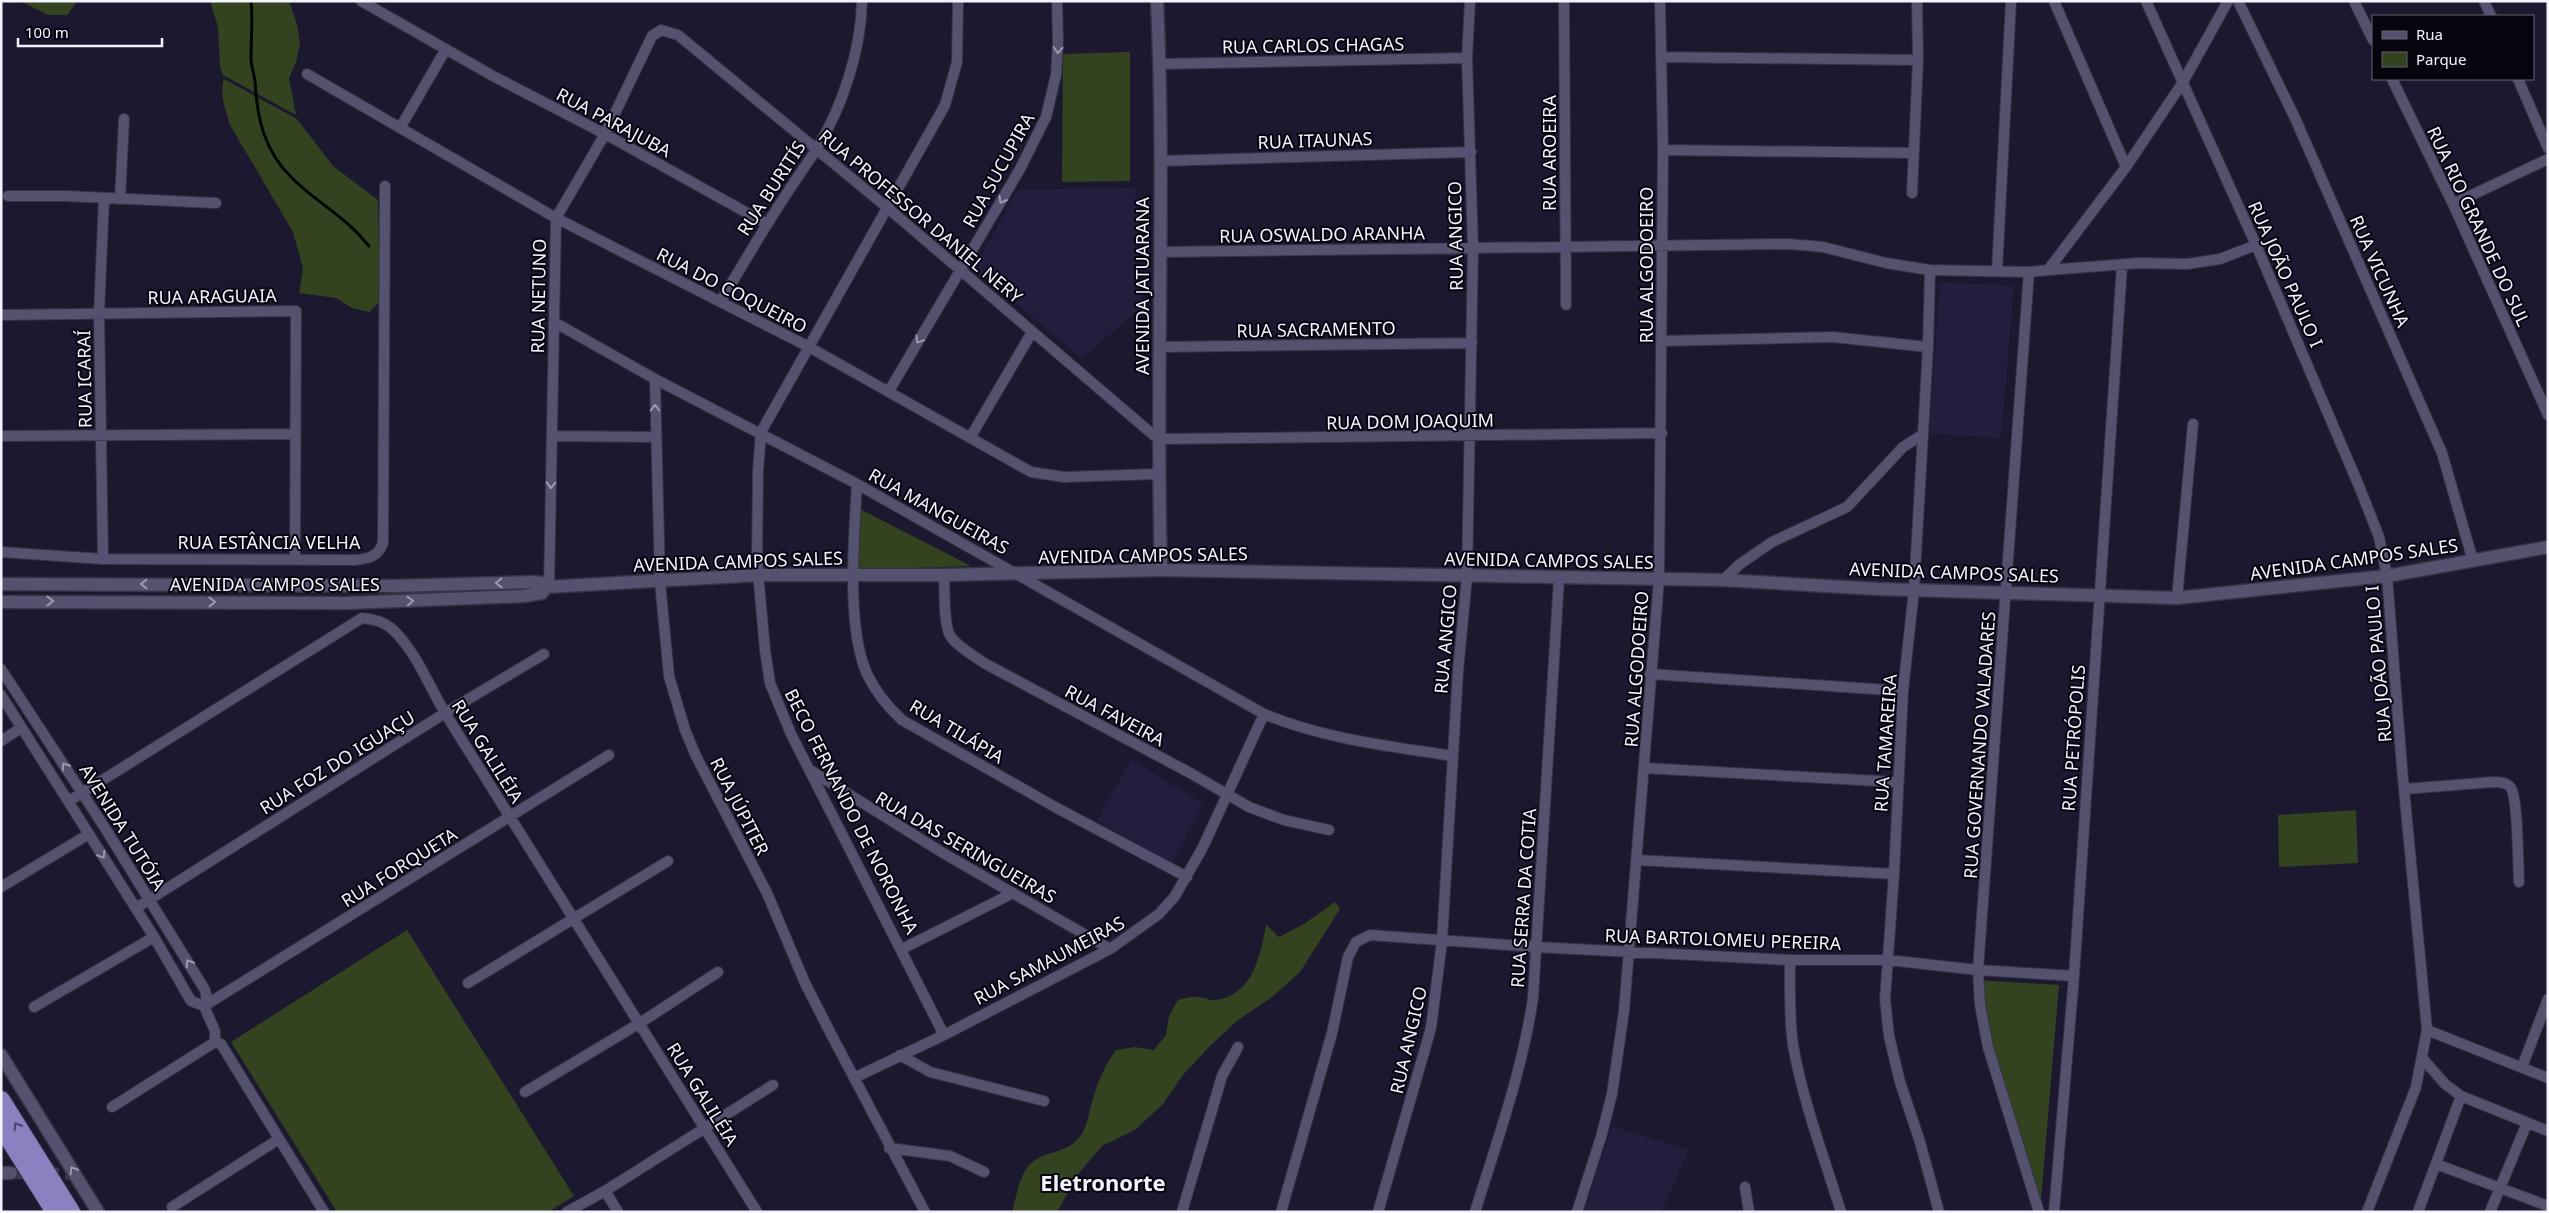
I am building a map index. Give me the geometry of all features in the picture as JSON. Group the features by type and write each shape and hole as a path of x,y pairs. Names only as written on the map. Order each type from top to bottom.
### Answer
{"highway":[{"path":"1,1100 71,1212"},
{"path":"1,1126 54,1212"}],"street":[{"name":"RUA PARAJUBA","path":"361,1 493,76 605,134 767,224"},
{"name":"RUA BURITÍS","path":"720,302 767,224 817,148 850,73 860,36 862,1"},
{"name":"BECO FERNANDO DE NORONHA","path":"944,1034 809,769 770,683 757,561 757,505 761,432 946,106 957,62 958,1"},
{"name":"RUA SUCUPIRA","path":"888,391 1020,169 1046,117 1056,75 1058,41 1057,1"},
{"name":"AVENIDA JATUARANA","path":"1157,1 1160,64 1161,252 1158,474 1161,570"},
{"name":"RUA ANGICO","path":"1378,1212 1431,1028 1442,941 1453,756 1467,577 1473,248 1467,58 1470,1"},
{"name":"RUA AROEIRA","path":"1564,1 1566,305"},
{"name":"RUA ALGODOEIRO","path":"1577,1212 1601,1137 1612,1094 1624,1011 1659,580 1662,433 1661,246 1663,150 1660,1"},
{"path":"1912,193 1918,60 1917,1"},
{"path":"1997,271 2011,1"},
{"path":"2054,1 2126,167"},
{"name":"RUA JOÃO PAULO I","path":"2146,1 2256,245 2359,486 2379,537 2387,576 2427,1030 2423,1059 2416,1086 2368,1212"},
{"path":"2048,270 2126,167 2183,82 2228,1"},
{"name":"RUA VICUNHA","path":"2238,1 2295,118 2442,453 2473,561"},
{"path":"2354,1 2372,38"},
{"path":"2484,1 2491,15"},
{"name":"RUA PROFESSOR DANIEL NERY","path":"656,32 665,30 678,35 817,148 1158,439"},
{"name":"RUA NETUNO","path":"547,587 556,218 605,134 656,32"},
{"path":"400,128 446,49"},
{"path":"1662,57 1918,60"},
{"name":"RUA CARLOS CHAGAS","path":"1160,64 1467,58"},
{"name":"RUA DO COQUEIRO","path":"307,74 556,218 809,347 1010,462 1031,472 1050,476 1158,474"},
{"name":"RUA RIO GRANDE DO SUL","path":"2392,80 2452,204 2548,415"},
{"path":"2518,80 2548,148"},
{"path":"120,199 124,119"},
{"path":"1663,150 1914,153"},
{"name":"RUA ITAUNAS","path":"1160,161 1470,152"},
{"path":"2452,204 2548,159"},
{"name":"RUA ESTÂNCIA VELHA","path":"1,552 103,559 368,559 376,554 383,543 385,186"},
{"path":"8,196 104,198 216,204"},
{"name":"RUA ICARAÍ","path":"103,559 99,314 104,198"},
{"name":"RUA OSWALDO ARANHA","path":"1161,252 1806,244 1886,263 1930,270 2029,272 2048,270"},
{"path":"2048,270 2122,266 2140,263 2187,264 2220,259 2256,245"},
{"name":"RUA PETRÓPOLIS","path":"2054,1212 2074,976 2122,266"},
{"name":"RUA TAMAREIRA","path":"1930,270 1928,347 1914,590 1903,691 1897,782 1894,874 1885,999 1889,1036 1900,1082 1920,1142 1939,1212"},
{"name":"RUA GOVERNANDO VALADARES","path":"2029,272 1978,970 1980,1005 1988,1047 2039,1212"},
{"name":"RUA ARAGUAIA","path":"1,315 296,312 294,434 295,559"},
{"name":"RUA MANGUEIRAS","path":"554,322 656,379 761,432 857,484 1264,714 1329,736 1453,756"},
{"path":"970,438 1032,332"},
{"path":"1662,341 1833,338 1928,347"},
{"name":"RUA SACRAMENTO","path":"1160,347 1472,343"},
{"name":"RUA JÚPITER","path":"656,379 655,437 660,582 669,676 696,756 767,893 809,991 856,1077 889,1148 926,1212"},
{"path":"2177,598 2193,424"},
{"name":"RUA DOM JOAQUIM","path":"1158,439 1471,437 1662,433"},
{"path":"1,436 294,434"},
{"path":"1723,580 1740,564 1772,542 1846,507 1903,447 1922,435"},
{"path":"552,436 655,437"},
{"name":"RUA TILÁPIA","path":"857,484 854,574 858,640 867,673 881,700 902,720 1055,807 1187,877"},
{"name":"AVENIDA CAMPOS SALES","path":"1,584 388,586 534,582 543,583 547,587 760,575 854,574 944,576 1161,570 1559,579 1723,580 1914,590 2177,598 2387,576 2548,547"},
{"name":"RUA FAVEIRA","path":"944,576 949,636 961,648 984,663 1192,774 1227,796 1266,814 1329,830"},
{"name":"RUA SERRA DA COTIA","path":"1475,1212 1506,1116 1527,1038 1536,947 1559,579"},
{"path":"75,584 75,602"},
{"path":"388,586 388,602"},
{"name":"AVENIDA CAMPOS SALES","path":"1,602 388,602 524,596 542,593 547,587"},
{"name":"RUA GALILÉIA","path":"68,801 362,618 383,622 397,634 409,650 444,713 757,1212"},
{"name":"RUA FOZ DO IGUAÇU","path":"136,908 444,713 544,654"},
{"name":"AVENIDA TUTÓIA","path":"1,669 82,793 205,990 207,1000 204,1006"},
{"path":"1650,674 1903,691"},
{"name":"AVENIDA TUTÓIA","path":"1,695 20,728 136,908 191,1001 204,1006 215,1031 216,1042 220,1044 324,1212"},
{"name":"RUA SAMAUMEIRAS","path":"856,1077 1110,949 1159,914 1175,896 1187,877 1227,796 1264,714"},
{"path":"1,741 20,728"},
{"name":"RUA FORQUETA","path":"204,1006 610,755"},
{"path":"1645,768 1897,782"},
{"name":"RUA DAS SERINGUEIRAS","path":"809,769 862,804 1110,949"},
{"path":"2405,789 2493,782 2506,784 2511,788 2514,800 2519,882"},
{"path":"1,887 89,834"},
{"path":"1637,860 1894,874"},
{"path":"468,983 668,861"},
{"path":"902,949 1013,893"},
{"name":"RUA BARTOLOMEU PEREIRA","path":"1281,1212 1332,1033 1348,957 1356,942 1370,935 1536,947 1790,960 1888,960 1978,970 2074,976"},
{"path":"34,1007 154,937"},
{"path":"1790,960 1790,1020 1793,1044 1808,1106 1841,1212"},
{"path":"525,1092 640,1023 718,972"},
{"path":"2522,1068 2548,999"},
{"path":"2427,1030 2548,1078"},
{"path":"112,1108 216,1042"},
{"path":"1182,1212 1222,1076 1238,1047"},
{"path":"1,1055 98,1212"},
{"path":"900,1056 930,1072 1044,1101"},
{"path":"2423,1059 2445,1084 2461,1096 2548,1131"},
{"path":"567,1212 704,1130 773,1085"},
{"path":"2418,1212 2461,1096"},
{"path":"2490,1212 2527,1123"},
{"path":"172,1207 279,1138"},
{"path":"889,1148 950,1156 984,1172"},
{"path":"2436,1164 2548,1206"},
{"path":"1745,1187 1749,1212"},
{"path":"605,1191 618,1212"}],"shaded area":[{"path":"1135,188 1142,306 1082,359 975,268 1017,190"},
{"path":"1940,282 2014,286 2001,438 1929,433"},
{"path":"1131,759 1203,804 1172,863 1097,821"},
{"path":"1612,1126 1688,1150 1662,1212 1584,1212"}],"green space":[{"path":"20,1 78,1 67,15 48,15"},
{"path":"210,1 289,1 297,24 300,44 296,62 289,78 296,115 223,75 220,67 218,27"},
{"path":"1130,52 1130,181 1062,182 1063,54"},
{"path":"224,79 297,119 333,166 378,200 380,302 369,312 352,308 336,298 299,293 303,268 293,232 230,125 222,91"},
{"path":"856,507 971,566 857,570"},
{"path":"2356,810 2358,863 2279,867 2278,815"},
{"path":"1335,902 1340,909 1300,972 1272,997 1238,1020 1210,1046 1183,1075 1163,1104 1135,1130 1102,1146 1079,1173 1057,1212 1012,1212 1021,1178 1030,1164 1036,1159 1069,1146 1080,1137 1100,1080 1108,1061 1116,1050 1135,1047 1154,1050 1166,1035 1169,1016 1178,1000 1190,997 1216,1000 1229,997 1247,982 1258,960 1266,924 1279,937 1304,924"},
{"path":"407,930 574,1196 548,1212 337,1212 231,1042"},
{"path":"1976,980 2059,985 2040,1212 2035,1212"}],"waterway":[{"path":"251,1 251,61 260,121 269,145 282,168 311,195 350,226 369,246"}],"tunnel":[{"path":"11,1173 75,1174"}],"district":[{"name":"Eletronorte","path":"1103,1182"}]}
